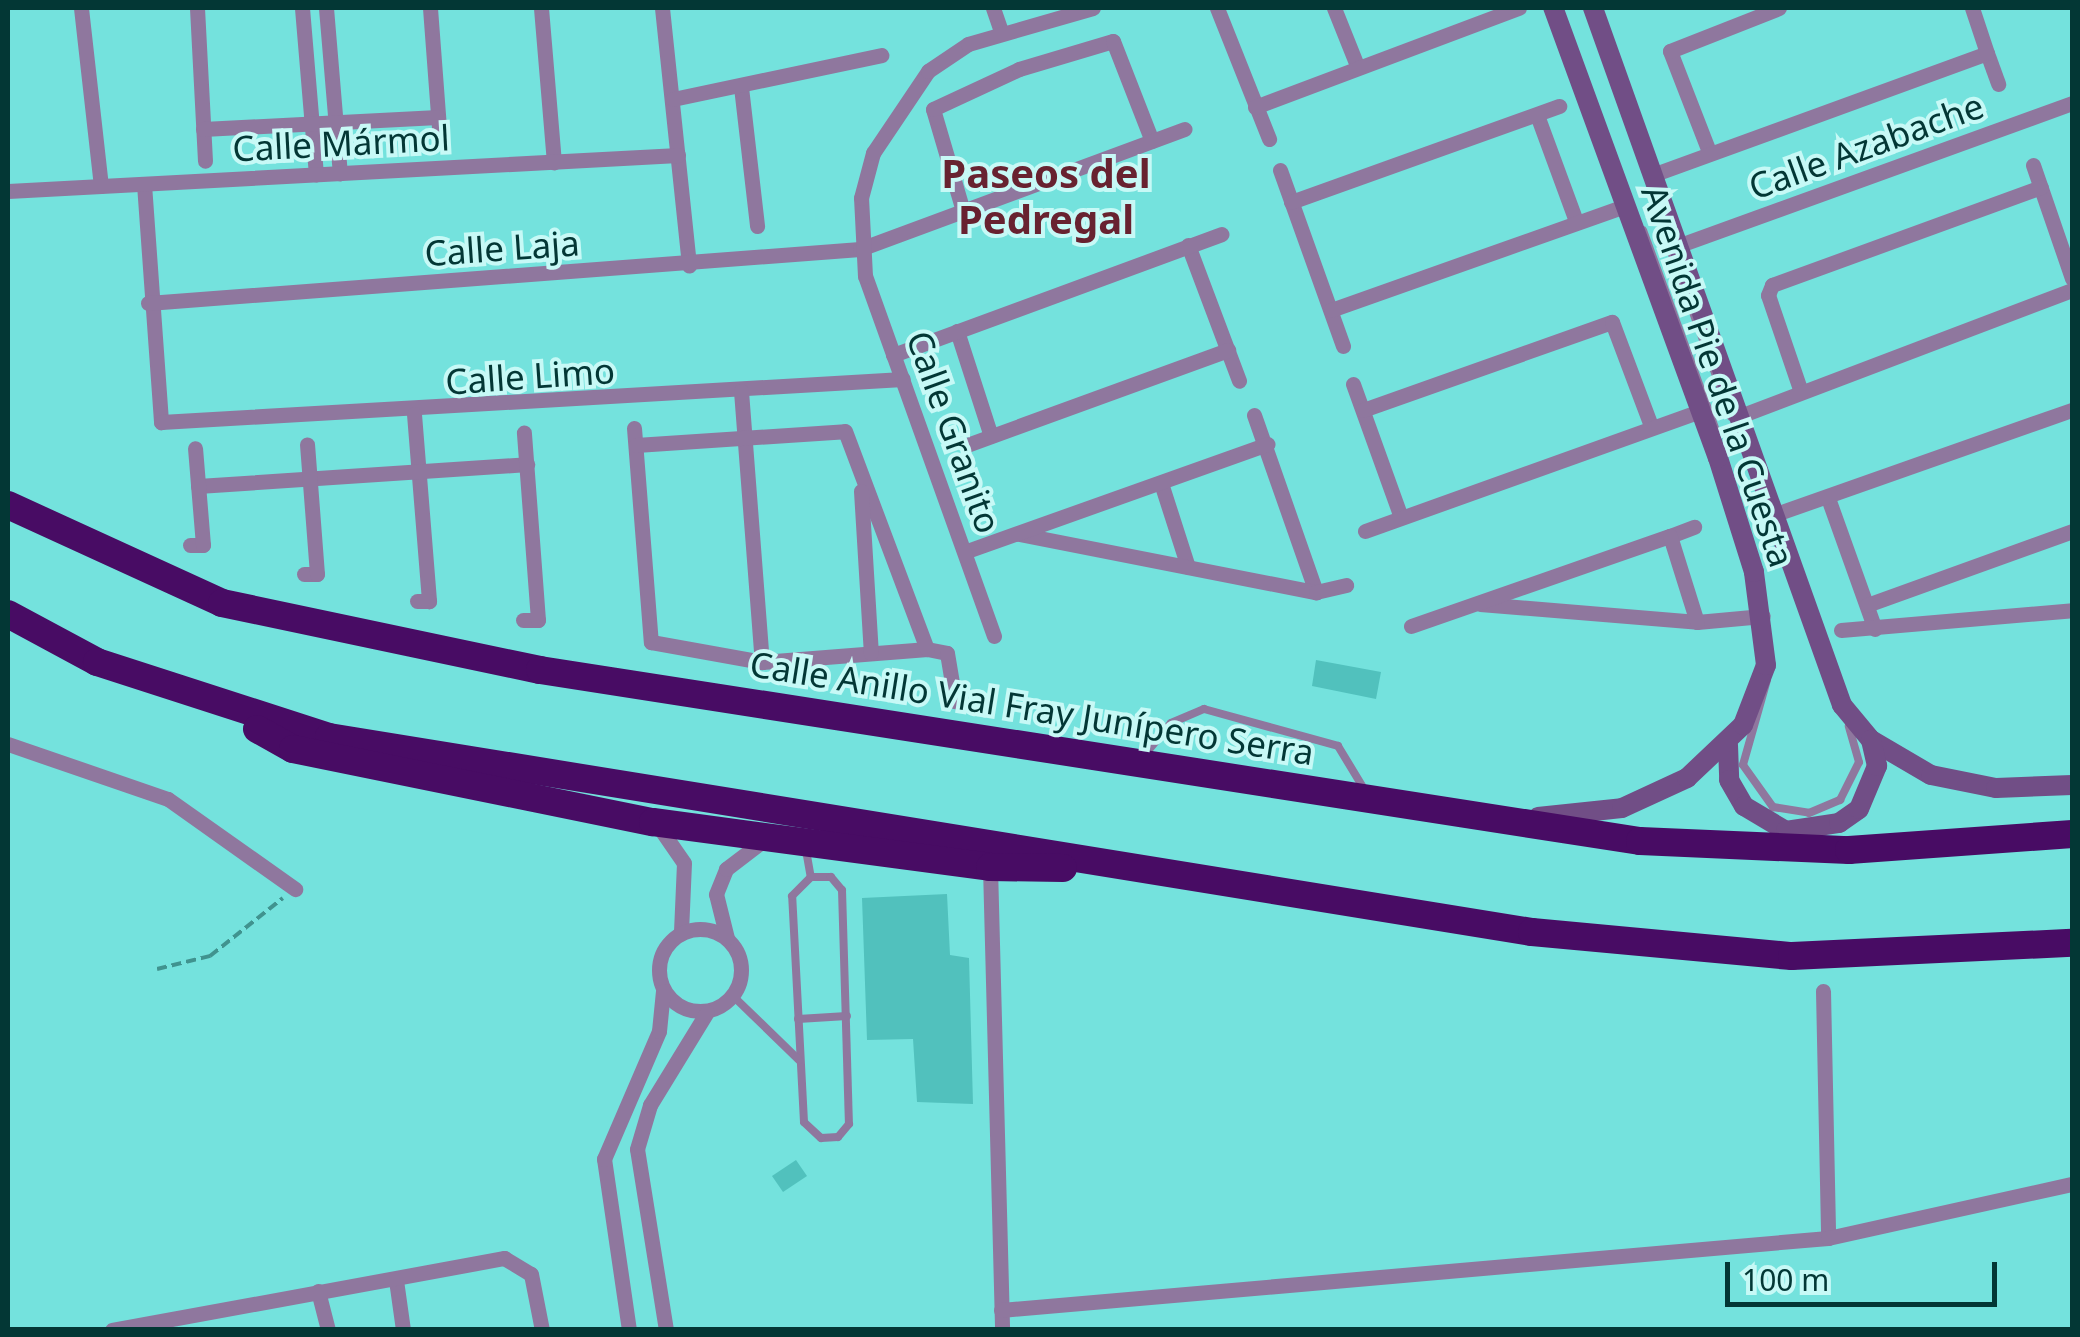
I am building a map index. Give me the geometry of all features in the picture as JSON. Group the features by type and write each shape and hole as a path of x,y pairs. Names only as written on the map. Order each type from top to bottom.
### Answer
{"highway":[{"name":"Calle Anillo Vial Fray Junípero Serra","path":"8,505 222,603 404,648 1141,760 1486,817 1741,847 2072,834"},
{"path":"8,614 97,662 211,704 440,757 1676,951 1887,957 2072,943"},
{"path":"211,704 293,749 653,822 990,868 1153,868"}],"main road":[{"name":"Avenida Pie de la Cuesta","path":"1486,817 1622,808 1656,797 1728,745 1766,665 1763,616 1718,458 1553,8"},
{"name":"Avenida Pie de la Cuesta","path":"1592,8 1655,174 1842,705 1872,740 1962,782 2072,785"},
{"path":"1728,745 1729,780 1744,806 1786,831 1839,822 1858,808 1877,766 1872,740"}],"street":[{"path":"80,8 101,186"},
{"path":"196,8 205,161"},
{"path":"302,8 316,174"},
{"path":"326,8 340,173"},
{"path":"430,8 440,142"},
{"path":"541,8 554,162"},
{"path":"662,8 689,266"},
{"path":"993,8 1001,31"},
{"name":"Calle Granito","path":"994,636 967,551 893,355 860,249 860,198 898,106 928,71 1001,31 1093,8"},
{"path":"1217,8 1269,139"},
{"path":"1334,8 1356,63"},
{"path":"1456,8 1463,24"},
{"path":"1255,107 1356,63 1519,8"},
{"path":"1654,59 1779,8"},
{"path":"1972,8 1998,84"},
{"path":"964,211 933,110 1020,70 1113,41 1152,141"},
{"path":"1670,51 1708,149"},
{"path":"1655,174 1708,149 1987,53"},
{"path":"672,99 881,56"},
{"path":"740,87 757,226"},
{"name":"Calle Azabache","path":"1680,245 2072,103"},
{"path":"1290,202 1559,106"},
{"path":"1537,114 1576,221"},
{"path":"204,129 438,117"},
{"path":"860,249 1185,128"},
{"name":"Calle Mármol","path":"8,191 678,155"},
{"path":"2032,165 2072,278"},
{"path":"1280,170 1343,346"},
{"path":"144,184 148,303"},
{"path":"1800,389 1768,295 1772,285 2041,187"},
{"path":"1331,310 1625,206"},
{"path":"893,355 1221,234"},
{"path":"1188,245 1240,380"},
{"name":"Calle Laja","path":"148,303 689,266 860,249"},
{"path":"1740,416 1800,389 2072,290"},
{"name":"Calle Limo","path":"148,303 161,422 414,414 903,379"},
{"path":"1362,410 1612,322 1651,426"},
{"path":"956,331 991,436"},
{"path":"968,445 1228,350"},
{"path":"1353,384 1401,517"},
{"path":"741,391 762,662"},
{"path":"1776,514 2072,410"},
{"path":"1365,531 1701,411"},
{"path":"414,414 429,601 416,601"},
{"path":"1254,415 1316,592"},
{"path":"634,428 651,642 762,662 926,648 947,652 955,701"},
{"path":"636,445 844,430 926,648"},
{"path":"523,620 538,620 524,433"},
{"path":"304,574 317,574 307,444"},
{"path":"967,551 1267,444"},
{"path":"190,545 203,545 196,448"},
{"path":"198,486 527,464"},
{"path":"860,477 872,653"},
{"path":"1160,482 1188,567"},
{"path":"1828,498 1875,629"},
{"path":"1412,626 1694,527"},
{"path":"1867,604 2072,531"},
{"path":"1019,534 1316,592 1346,584"},
{"path":"1670,536 1697,622"},
{"path":"1472,603 1697,622 1763,616"},
{"path":"1841,630 2072,610"},
{"path":"8,744 168,799 295,889"},
{"path":"629,1330 604,1159 659,1031 663,991 660,957 682,933 684,863 653,822"},
{"path":"666,1330 637,1149 650,1105 707,1012 733,996 742,966 727,938 716,894 726,869 766,838"},
{"path":"990,868 1002,1330"},
{"path":"682,933 727,938"},
{"path":"663,991 707,1012"},
{"path":"1823,991 1828,1238"},
{"path":"1001,1310 1828,1238 2072,1184"},
{"path":"112,1330 318,1291 520,1261 542,1330"},
{"path":"396,1280 403,1330"},
{"path":"318,1291 328,1330"}],"lane":[{"path":"1655,174 1678,286 1724,407 1749,440"},
{"path":"1625,206 1656,246 1715,411 1718,458"},
{"path":"1766,665 1766,700 1743,765 1773,806 1809,813 1848,791 1859,762 1842,705"},
{"path":"1141,760 1171,723 1204,709 1338,746 1368,797"},
{"path":"801,842 811,877"},
{"path":"831,877 840,848"},
{"path":"811,877 831,877 842,890 847,1016 849,1124 838,1137 809,1132 800,1060 792,896 811,877"},
{"path":"733,996 800,1060"},
{"path":"798,1019 847,1016"}],"path":[{"path":"157,969 210,956 295,889"}],"building":[{"path":"1316,660 1381,672 1376,699 1312,686"},
{"path":"947,894 950,955 969,958 973,1104 917,1102 913,1039 867,1040 862,898"},
{"path":"796,1160 807,1176 783,1192 772,1176"}],"district":[{"name":"Paseos del Pedregal","path":"1046,196"}]}
